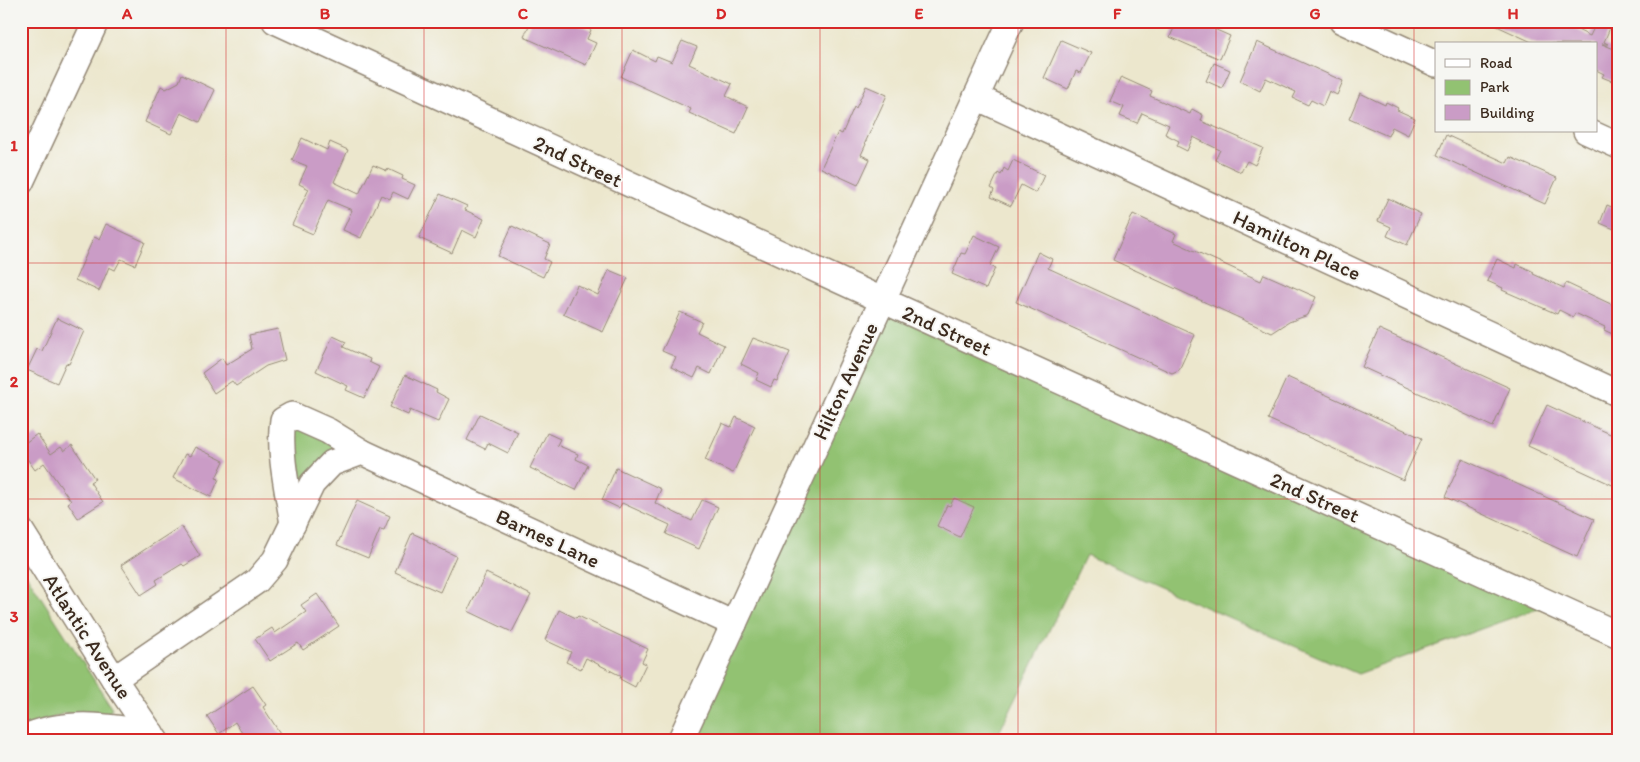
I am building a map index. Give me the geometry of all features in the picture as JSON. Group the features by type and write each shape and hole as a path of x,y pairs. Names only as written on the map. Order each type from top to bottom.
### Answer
{"street":[{"path":"21,182 96,21"},
{"name":"2nd Street","path":"276,21 1619,636"},
{"name":"Hilton Avenue","path":"680,741 1010,21"},
{"path":"1342,21 1435,64"},
{"name":"Hamilton Place","path":"976,97 1619,394"},
{"path":"1588,132 1619,146"},
{"name":"Barnes Lane","path":"292,524 281,430 283,420 292,414 362,452 734,624"},
{"path":"114,679 257,581 275,560 312,484 332,462 362,452"},
{"name":"Atlantic Avenue","path":"21,531 114,679 154,737"},
{"path":"21,739 34,733 59,727 104,726 154,737"}],"green space":[{"path":"886,302 1544,606 1358,674 1086,555 995,741 680,741"},
{"path":"292,415 362,452 332,463 293,524"},
{"path":"21,566 112,708 108,715 98,717 65,713 21,730"}],"building":[{"path":"531,21 572,21 591,30 587,39 596,43 586,65 524,37"},
{"path":"1177,21 1196,21 1230,36 1220,59 1170,37"},
{"path":"1486,21 1550,21 1568,29 1569,26 1590,36 1597,21 1613,21 1604,42 1608,44 1602,44 1619,51 1619,84 1602,77 1604,74 1598,71 1598,42 1532,42"},
{"path":"1061,40 1091,53 1081,73 1076,71 1068,89 1044,78"},
{"path":"682,41 697,47 689,64 732,84 726,96 748,107 736,134 689,113 691,109 621,77 633,50 655,61 657,56 672,62"},
{"path":"1257,42 1343,81 1337,95 1329,91 1323,106 1311,100 1308,105 1293,98 1296,92 1266,78 1260,91 1240,81"},
{"path":"1214,63 1230,70 1222,88 1206,81"},
{"path":"182,74 215,90 200,122 181,113 171,134 145,122 161,86 166,89 179,82"},
{"path":"1121,77 1152,91 1150,96 1190,114 1192,109 1203,115 1201,121 1263,148 1255,165 1247,161 1241,172 1215,160 1220,150 1193,137 1187,151 1177,146 1179,141 1165,134 1169,125 1142,113 1137,123 1120,116 1124,107 1110,101"},
{"path":"866,86 887,95 861,155 870,159 858,185 821,168 838,132 842,134"},
{"path":"1360,93 1385,105 1386,102 1398,108 1397,110 1415,118 1408,135 1392,127 1388,136 1349,119"},
{"path":"1446,135 1507,163 1510,157 1557,178 1545,204 1437,155"},
{"path":"302,138 327,150 330,142 348,150 334,182 359,194 373,165 403,176 402,179 415,185 408,199 393,192 390,199 381,195 361,238 343,230 352,210 328,200 313,234 292,225 309,189 299,184 307,166 292,160"},
{"path":"1013,160 1044,175 1036,193 1021,185 1011,206 991,197 994,190 991,188 998,173 1001,175 1004,168 1008,171"},
{"path":"440,194 467,206 465,210 484,219 476,237 462,230 452,253 419,238"},
{"path":"1388,198 1421,214 1407,245 1387,236 1391,227 1378,221"},
{"path":"1607,205 1619,210 1619,231 1600,223"},
{"path":"1133,214 1176,234 1173,241 1261,281 1264,274 1316,297 1308,315 1289,322 1272,333 1113,260"},
{"path":"106,224 145,242 135,265 121,259 115,270 109,267 99,291 75,280 94,237 99,239"},
{"path":"512,226 550,244 544,259 550,262 543,277 498,256"},
{"path":"974,235 999,247 990,266 995,268 986,289 952,274 961,253 965,254"},
{"path":"1038,252 1052,259 1048,268 1195,335 1179,370 1172,373 1016,302"},
{"path":"1497,259 1516,268 1517,264 1534,272 1533,274 1564,288 1566,283 1615,306 1619,299 1619,337 1604,330 1605,327 1575,313 1573,317 1559,310 1557,314 1502,290 1503,288 1487,281"},
{"path":"609,270 628,278 603,332 563,314 577,285 598,295"},
{"path":"680,312 702,322 697,332 724,345 711,374 699,368 694,378 671,367 676,357 662,351"},
{"path":"57,318 84,331 69,364 66,363 57,383 27,370 37,349 42,351"},
{"path":"278,329 285,360 266,366 236,386 232,381 214,393 202,373 222,358 226,365 252,349 249,335"},
{"path":"1379,329 1510,388 1493,427 1362,367"},
{"path":"333,336 346,342 343,347 370,359 369,362 379,367 364,398 346,390 348,386 316,371"},
{"path":"753,338 790,352 777,381 774,380 771,387 756,380 759,373 741,364"},
{"path":"405,375 437,390 436,392 449,399 438,422 410,410 408,415 390,407"},
{"path":"1287,377 1422,438 1403,480 1268,419"},
{"path":"1547,405 1619,438 1619,488 1528,446"},
{"path":"480,414 518,432 508,453 488,443 485,449 467,440"},
{"path":"736,417 755,426 733,473 705,460 722,423 731,427"},
{"path":"547,433 560,439 557,445 578,454 576,459 588,465 576,490 530,468"},
{"path":"37,434 51,454 61,447 64,451 72,445 95,479 90,482 103,502 78,518 68,503 71,501 44,463 35,470 21,450 21,446"},
{"path":"195,447 224,461 216,478 219,479 211,497 173,478 185,454 190,456"},
{"path":"1462,459 1594,519 1577,557 1445,497"},
{"path":"616,468 661,489 655,503 692,521 702,500 718,507 699,549 666,534 670,525 622,503 619,508 602,500"},
{"path":"954,498 974,507 960,537 937,526 947,505 950,506"},
{"path":"357,501 390,516 384,530 380,529 368,558 337,545"},
{"path":"181,526 200,556 184,566 182,564 156,580 158,584 141,595 121,565"},
{"path":"412,533 456,556 440,592 395,572"},
{"path":"486,573 531,595 512,632 468,611"},
{"path":"317,594 339,626 303,650 298,643 270,661 255,639 272,628 275,633 306,612 301,605"},
{"path":"559,610 576,618 578,616 648,649 642,662 646,664 635,687 620,679 621,676 586,658 581,669 566,662 571,652 545,640"},
{"path":"253,686 266,705 263,707 285,741 247,741 235,722 219,734 207,716"}]}
